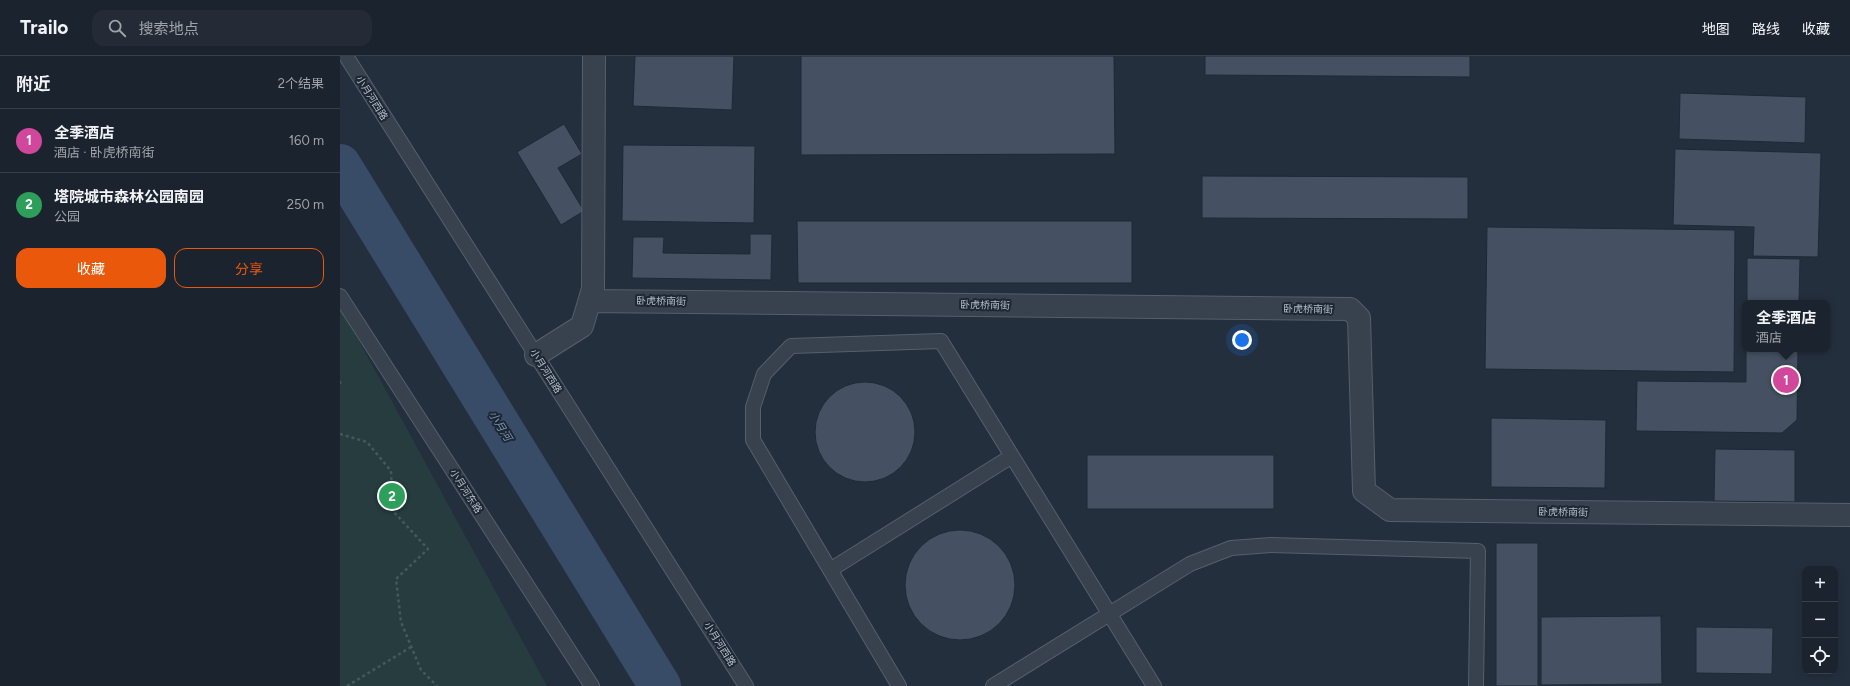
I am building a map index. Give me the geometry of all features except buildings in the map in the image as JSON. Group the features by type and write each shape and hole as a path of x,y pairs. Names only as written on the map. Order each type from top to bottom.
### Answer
{"street":[{"path":"536,355 582,326 593,289 594,56"},
{"name":"卧虎桥南街","path":"590,301 1350,310 1359,318 1364,491 1390,510 1850,515"}],"lane":[{"name":"小月河西路","path":"346,56 746,686"},
{"name":"小月河东路","path":"340,296 592,686"},
{"path":"899,686 753,440 753,407 764,374 792,346 941,341 1154,686"},
{"path":"830,570 1012,456"},
{"path":"993,686 1110,615 1190,564 1231,548 1271,545 1478,551 1476,686"}],"path":[{"path":"340,381 340,387"},
{"path":"340,434 367,442 391,471 394,511 428,549 396,579 401,622 421,670 437,686"},
{"path":"347,686 412,647"}],"green space":[{"path":"340,306 547,686 340,686"}],"waterway":[{"name":"小月河","path":"340,165 660,686"}],"place":[{"name":"全季酒店","path":"1786,380"},
{"name":"塔院城市森林公园南园","path":"392,496"}]}
